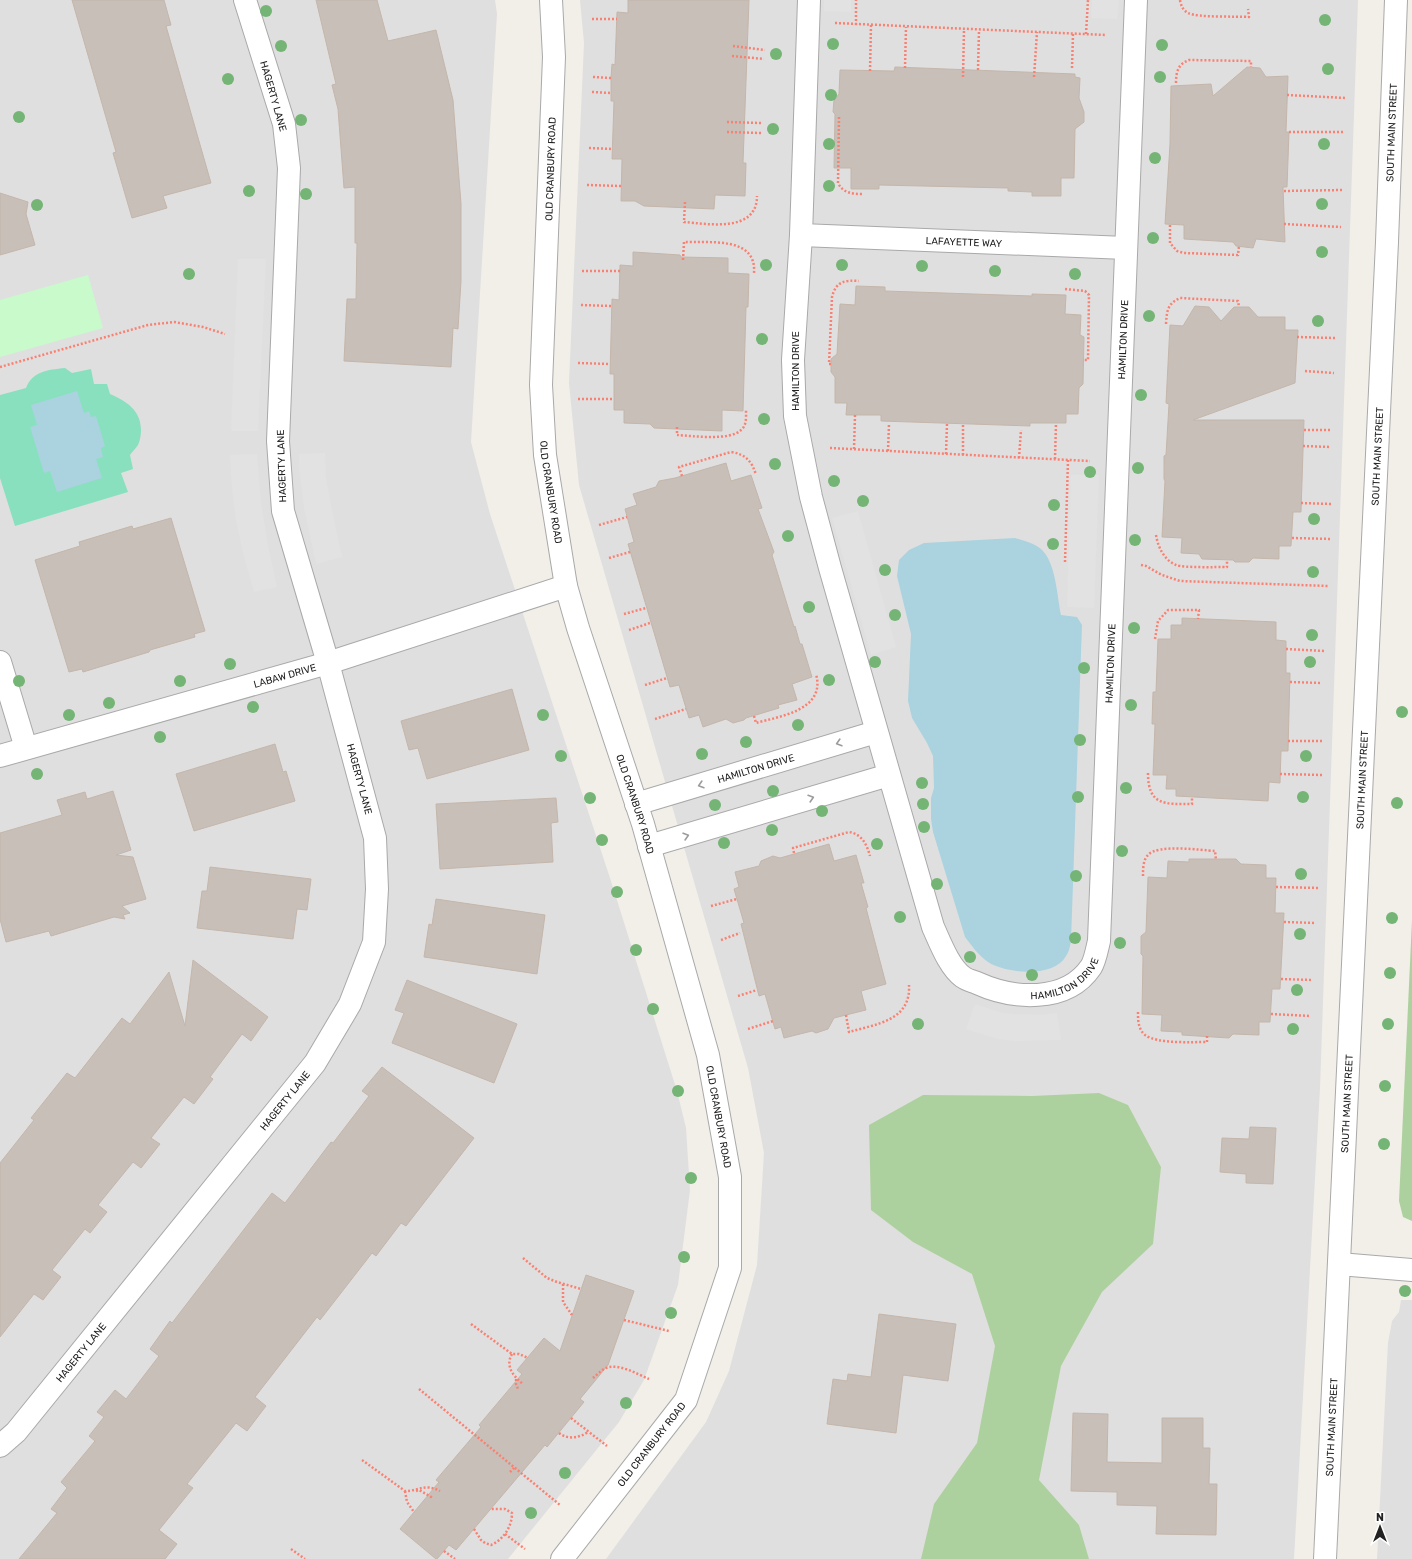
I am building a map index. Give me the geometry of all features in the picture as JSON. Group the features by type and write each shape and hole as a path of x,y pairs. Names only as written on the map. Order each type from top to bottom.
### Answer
{"street":[{"name":"HAGERTY LANE","path":"0,1446 16,1432 315,1063 350,1004 374,942 377,889 376,838 328,663 283,511 278,441 289,168 284,124 246,0"},
{"name":"OLD CRANBURY ROAD","path":"551,0 554,56 541,385 545,455 566,586 578,628 649,846 708,1055 730,1177 730,1268 686,1400 562,1559"},
{"name":"HAMILTON DRIVE","path":"809,0 801,235 793,360 795,416 811,497 876,732 933,928 947,958 962,977 989,989 1021,996 1050,994 1073,985 1091,967 1099,941 1136,0"},
{"name":"SOUTH MAIN STREET","path":"1326,1559 1387,250 1396,0"},
{"name":"LAFAYETTE WAY","path":"801,235 1126,248"},
{"name":"LABAW DRIVE","path":"0,756 328,663 566,586"},
{"path":"0,662 26,748"},
{"name":"HAMILTON DRIVE","path":"636,804 876,732"},
{"path":"649,846 889,775"},
{"path":"1339,1264 1412,1270"}],"path":[{"path":"856,0 856,24"},
{"path":"1086,34 1088,0"},
{"path":"1180,0 1181,6 1185,11 1195,15 1249,16 1248,8"},
{"path":"592,19 617,19"},
{"path":"834,23 1135,37"},
{"path":"870,72 872,25"},
{"path":"905,68 906,27"},
{"path":"963,77 964,29"},
{"path":"978,70 979,30"},
{"path":"1034,77 1037,32"},
{"path":"1072,68 1073,34"},
{"path":"733,46 765,50"},
{"path":"732,56 764,59"},
{"path":"1176,83 1178,70 1184,62 1189,60 1251,61 1251,67"},
{"path":"593,77 611,78"},
{"path":"592,92 611,93"},
{"path":"1287,96 1346,98"},
{"path":"839,117 838,183 841,188 848,193 862,194"},
{"path":"727,122 761,123"},
{"path":"727,132 761,133"},
{"path":"1290,132 1344,132"},
{"path":"589,148 612,149"},
{"path":"587,185 621,186"},
{"path":"1284,191 1342,190"},
{"path":"685,202 684,222 730,224 739,222 751,213 757,202 757,196"},
{"path":"1284,224 1341,227"},
{"path":"1170,225 1170,243 1177,251 1184,253 1238,255 1239,246"},
{"path":"683,260 684,242 735,245 745,249 752,256 754,262 754,273"},
{"path":"582,270 620,271"},
{"path":"831,364 829,364 832,297 834,290 840,283 847,280 859,281"},
{"path":"1065,289 1085,291 1089,294 1088,360 1084,360"},
{"path":"1166,324 1168,307 1173,301 1180,298 1238,301 1239,307"},
{"path":"581,305 612,306"},
{"path":"0,367 148,326 174,322 203,327 225,334"},
{"path":"1297,337 1335,338"},
{"path":"578,363 610,364"},
{"path":"1305,371 1334,373"},
{"path":"578,399 614,399"},
{"path":"677,427 677,435 720,436 736,434 742,430 746,424 746,410"},
{"path":"854,449 855,415"},
{"path":"1054,459 1056,423"},
{"path":"888,451 889,424"},
{"path":"946,454 948,424"},
{"path":"963,424 963,455"},
{"path":"1019,458 1021,430"},
{"path":"1304,430 1332,430"},
{"path":"1303,446 1331,447"},
{"path":"827,448 1119,462"},
{"path":"682,476 679,467 730,452 739,453 750,460 756,475"},
{"path":"1065,562 1068,460"},
{"path":"1301,503 1332,504"},
{"path":"599,525 627,516"},
{"path":"1156,535 1158,546 1167,559 1177,565 1227,567 1227,560"},
{"path":"1292,538 1331,539"},
{"path":"609,558 630,552"},
{"path":"1139,564 1146,566 1162,575 1180,581 1329,586"},
{"path":"624,614 646,608"},
{"path":"1155,639 1158,621 1168,610 1199,610 1198,619"},
{"path":"629,630 650,623"},
{"path":"1286,649 1325,651"},
{"path":"754,716 756,723 804,708 815,695 818,681 816,674"},
{"path":"645,685 667,678"},
{"path":"1290,682 1322,683"},
{"path":"655,719 686,709"},
{"path":"1288,741 1323,741"},
{"path":"1148,773 1150,791 1157,799 1176,804 1192,804 1192,797"},
{"path":"1280,774 1322,775"},
{"path":"794,853 793,848 849,832 854,833 862,839 870,856"},
{"path":"1143,876 1147,855 1155,850 1173,849 1215,851 1216,860"},
{"path":"1276,887 1320,888"},
{"path":"711,906 737,899"},
{"path":"1284,922 1316,923"},
{"path":"721,940 740,933"},
{"path":"1281,979 1313,980"},
{"path":"846,1015 849,1032 894,1018 907,1002 910,994 909,985"},
{"path":"738,996 758,990"},
{"path":"1138,1012 1141,1029 1145,1035 1151,1038 1161,1040 1207,1042 1207,1036"},
{"path":"1271,1014 1311,1016"},
{"path":"748,1029 773,1021"},
{"path":"523,1258 548,1278 581,1289"},
{"path":"563,1284 563,1302 572,1315"},
{"path":"624,1320 669,1331"},
{"path":"471,1324 512,1354 519,1354 528,1358"},
{"path":"512,1354 509,1362 510,1367 516,1378 522,1384"},
{"path":"593,1378 604,1369 611,1367 620,1368 649,1379"},
{"path":"516,1378 518,1388"},
{"path":"419,1388 560,1505"},
{"path":"571,1418 607,1446"},
{"path":"558,1433 568,1438 576,1438 588,1432"},
{"path":"362,1460 405,1491 419,1490 434,1498"},
{"path":"511,1465 514,1462"},
{"path":"510,1472 514,1468"},
{"path":"412,1491 426,1487 440,1491"},
{"path":"405,1491 406,1502 414,1512"},
{"path":"474,1529 481,1540 492,1545 498,1542 505,1534 510,1527 512,1513 505,1509 491,1509"},
{"path":"505,1534 525,1549"},
{"path":"291,1549 305,1559"},
{"path":"444,1551 455,1559"}],"shaded area":[{"path":"0,0 495,0 497,14 471,442 490,514 610,878 677,1091 686,1128 690,1190 678,1285 644,1380 619,1422 508,1559 0,1559"},
{"path":"580,0 1358,0 1320,1088 1294,1559 606,1559 706,1422 729,1371 757,1265 764,1153 748,1068 579,485 569,383 584,43"},
{"path":"824,0 851,0 851,12 824,11"},
{"path":"1092,0 1119,0 1117,19 1091,18"},
{"path":"238,259 266,259 258,431 231,431"},
{"path":"325,453 326,478 342,557 316,564 304,508 299,454"},
{"path":"257,454 261,503 277,587 254,592 243,553 236,520 230,455"},
{"path":"1071,475 1099,475 1094,608 1067,607"},
{"path":"858,511 896,647 871,655 832,518"},
{"path":"975,1004 1003,1013 1041,1015 1057,1013 1061,1040 1013,1041 998,1039 966,1029"},
{"path":"1401,1300 1412,1300 1412,1559 1377,1559 1388,1343 1392,1321 1399,1312"}],"green space":[{"path":"88,275 103,328 0,357 0,300"},
{"path":"65,368 72,373 91,369 94,384 107,384 110,394 132,407 138,417 141,430 140,440 130,455 133,469 121,473 128,492 15,526 0,478 0,395 26,388 29,382 41,372"},
{"path":"1412,920 1412,1221 1403,1217 1399,1201"},
{"path":"1099,1093 1128,1105 1161,1167 1153,1244 1102,1292 1061,1366 1039,1480 1079,1525 1089,1559 921,1559 934,1504 977,1443 995,1346 972,1274 913,1242 871,1210 869,1125 923,1095 1032,1096"}],"water":[{"path":"77,391 84,413 89,411 91,417 96,416 105,446 101,448 103,457 96,459 102,478 57,492 50,471 44,473 30,427 37,425 31,405"},
{"path":"1015,538 1035,545 1046,555 1053,571 1061,615 1077,617 1082,625 1071,941 1068,953 1060,963 1041,971 1030,972 1007,969 988,962 979,954 965,937 933,832 931,819 931,798 934,788 933,756 912,718 908,701 911,634 897,576 899,560 909,550 924,543"}],"building":[{"path":"72,0 164,0 171,25 166,26 211,183 163,196 167,208 132,218 113,153 116,152"},
{"path":"316,0 377,0 388,41 436,30 453,100 461,204 461,281 458,329 453,328 451,367 344,361 347,299 356,299 357,243 355,243 355,187 344,188 338,109 332,85 336,84"},
{"path":"628,0 749,0 743,163 746,163 745,196 715,195 714,209 644,206 635,201 621,201 622,159 612,159 614,101 611,101 611,78 612,64 615,65 617,12 628,13"},
{"path":"895,67 1075,74 1075,77 1080,78 1079,98 1084,112 1084,122 1075,129 1074,178 1061,178 1061,196 1032,196 1032,192 1008,191 1008,188 879,185 879,189 851,189 851,168 834,168 835,114 833,112 834,100 839,94 840,70 894,71"},
{"path":"1247,67 1260,68 1266,77 1288,76 1286,132 1289,132 1287,187 1283,187 1285,242 1256,239 1253,248 1236,246 1233,242 1184,239 1184,225 1165,224 1170,144 1171,86 1211,84 1213,96"},
{"path":"0,193 28,202 26,214 35,245 0,255"},
{"path":"633,252 680,255 681,257 728,258 728,273 749,274 748,307 746,307 743,411 722,410 722,431 654,428 650,424 624,423 624,410 614,410 614,374 610,374 612,299 619,300 620,265 633,266"},
{"path":"856,286 885,287 885,291 1032,296 1032,294 1066,295 1065,314 1081,315 1080,335 1084,337 1083,384 1079,388 1078,414 1066,414 1066,423 1030,423 1030,426 881,421 881,415 846,415 847,403 835,403 835,377 831,372 831,359 837,354 840,304 855,305"},
{"path":"1195,306 1209,307 1221,321 1234,307 1249,307 1258,317 1285,317 1285,330 1298,330 1295,383 1193,420 1304,420 1301,512 1293,512 1291,546 1279,546 1279,559 1253,558 1249,562 1235,562 1233,560 1202,559 1199,554 1181,553 1182,538 1162,537 1165,481 1164,456 1166,455 1169,404 1166,403 1170,325 1183,326"},
{"path":"726,463 731,481 751,475 762,508 758,509 774,552 772,555 794,627 795,626 800,644 802,644 812,677 792,684 797,700 778,705 779,708 746,718 744,720 733,723 726,719 703,727 699,715 689,718 679,685 670,687 628,544 634,542 625,509 637,505 633,494 656,487 659,481 675,478"},
{"path":"171,518 205,631 194,634 195,637 83,672 82,669 69,672 35,560 80,546 79,542 132,526 133,529"},
{"path":"1182,618 1276,622 1276,640 1286,641 1286,673 1290,673 1288,751 1281,751 1280,783 1269,782 1268,801 1176,796 1176,789 1166,789 1167,775 1153,775 1155,724 1152,724 1153,692 1156,692 1158,639 1171,639 1171,625 1182,625"},
{"path":"512,689 529,750 427,779 418,748 409,750 401,721"},
{"path":"275,744 283,772 286,771 295,801 194,831 176,774"},
{"path":"113,791 131,850 116,855 133,857 146,899 122,906 130,913 123,915 125,919 114,917 51,936 49,931 6,942 0,919 0,833 62,815 57,800 85,792 87,799"},
{"path":"556,798 558,822 551,823 553,862 440,869 436,804"},
{"path":"829,844 834,861 856,855 864,883 861,883 868,907 866,908 886,984 861,991 866,1010 834,1018 828,1029 816,1033 812,1031 784,1038 781,1027 775,1029 765,994 759,996 741,924 744,923 734,889 739,887 735,872 759,866 761,861 773,856 780,858"},
{"path":"1189,859 1236,859 1241,864 1266,865 1266,878 1276,878 1275,913 1284,913 1280,989 1272,989 1270,1022 1259,1022 1259,1035 1233,1034 1229,1038 1182,1035 1182,1032 1161,1031 1162,1015 1142,1014 1143,956 1141,954 1141,936 1146,932 1148,877 1167,878 1168,861 1189,862"},
{"path":"210,867 311,879 307,910 297,909 293,939 197,928 202,891 207,891"},
{"path":"436,899 545,915 537,974 424,957 429,924 432,925"},
{"path":"193,960 268,1017 251,1041 242,1034 210,1077 213,1079 194,1104 184,1097 151,1138 160,1144 141,1168 133,1162 98,1205 107,1212 90,1233 85,1229 52,1270 61,1277 43,1300 34,1294 0,1337 0,1163 34,1120 31,1118 67,1073 75,1078 122,1018 130,1024 169,972 185,1026"},
{"path":"407,980 517,1024 494,1083 392,1043 404,1013 395,1010"},
{"path":"382,1067 474,1138 406,1226 401,1223 376,1256 372,1253 320,1320 317,1317 255,1397 266,1406 247,1431 236,1423 187,1484 193,1488 159,1530 177,1544 165,1559 19,1559 57,1513 51,1509 67,1488 61,1482 95,1441 89,1436 104,1417 97,1412 115,1390 126,1399 159,1356 150,1349 170,1321 172,1323 272,1193 285,1203 331,1142 333,1143 369,1096 362,1091"},
{"path":"1250,1127 1276,1128 1273,1184 1246,1183 1246,1174 1220,1172 1222,1138 1249,1139"},
{"path":"586,1275 634,1291 608,1365 580,1399 584,1402 547,1447 545,1445 456,1550 449,1545 436,1559 400,1529 439,1482 436,1480 481,1427 479,1425 522,1374 517,1370 544,1338 560,1351"},
{"path":"879,1314 956,1324 948,1381 903,1375 896,1433 827,1424 833,1379 847,1381 848,1374 871,1377"},
{"path":"1073,1413 1108,1414 1107,1462 1162,1463 1162,1418 1203,1418 1203,1448 1210,1448 1209,1484 1217,1484 1216,1535 1156,1534 1157,1506 1117,1505 1117,1492 1071,1491"}]}
